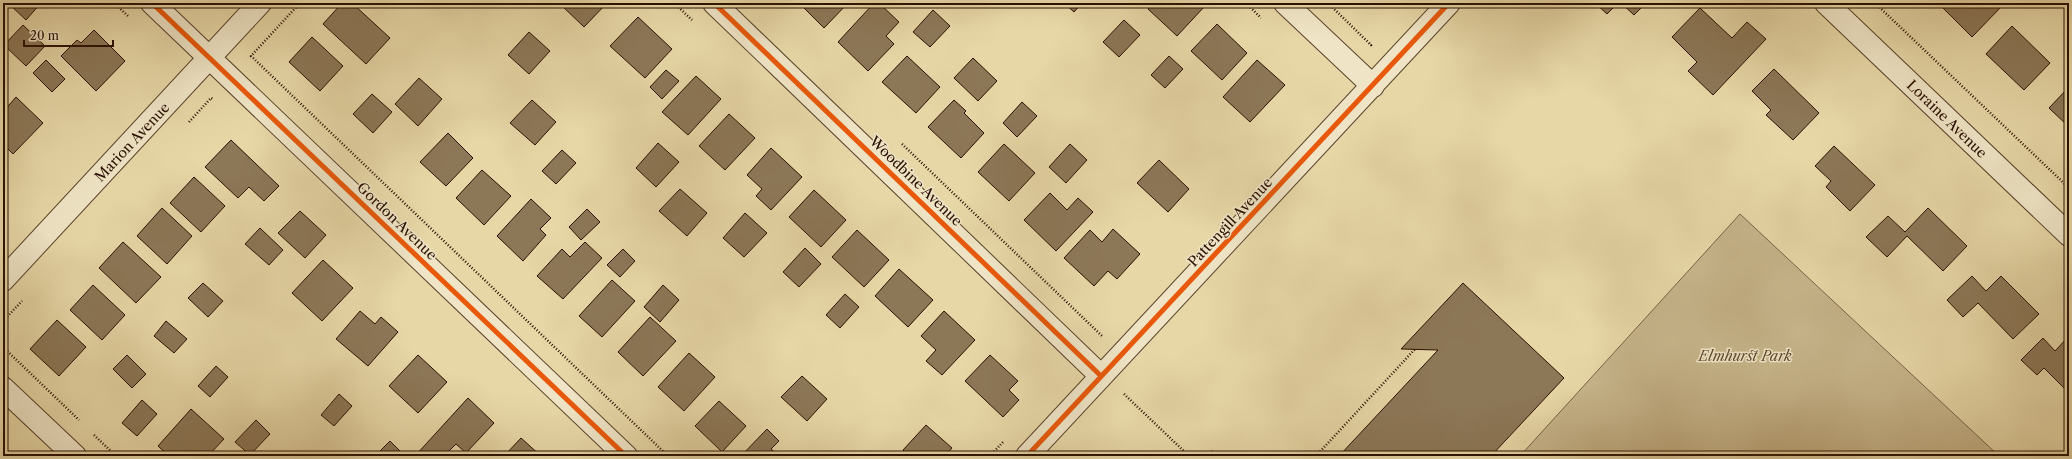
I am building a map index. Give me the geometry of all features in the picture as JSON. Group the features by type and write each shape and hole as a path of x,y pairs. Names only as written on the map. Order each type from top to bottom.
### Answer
{"street":[{"name":"Gordon Avenue","path":"152,3 626,456"},
{"name":"Marion Avenue","path":"3,280 260,3"},
{"name":"Woodbine Avenue","path":"714,3 1101,376"},
{"path":"1285,3 1373,86"},
{"name":"Pattengill Avenue","path":"1027,456 1449,3"},
{"name":"Loraine Avenue","path":"1826,3 2069,235"},
{"path":"3,388 74,456"}],"path":[{"path":"114,3 129,18"},
{"path":"300,3 251,56 668,456"},
{"path":"674,3 697,25"},
{"path":"1246,3 1262,18"},
{"path":"1328,3 1371,45"},
{"path":"1875,3 2069,188"},
{"path":"185,127 211,98 217,104"},
{"path":"897,139 1102,336 1108,330"},
{"path":"3,321 24,298"},
{"path":"3,348 82,423"},
{"path":"1316,456 1415,349"},
{"path":"1124,394 1189,456"},
{"path":"94,434 116,456"},
{"path":"990,456 1006,439"},
{"path":"1208,456 1213,451 1219,456"}],"green space":[{"name":"Elmhurst Park","path":"1740,214 1999,456 1520,456"}],"building":[{"path":"8,3 41,3 26,20"},
{"path":"342,3 352,3 390,38 366,64 323,24"},
{"path":"559,3 607,3 584,27"},
{"path":"803,3 848,3 824,28 801,5"},
{"path":"874,3 879,3 899,22 886,36 894,44 868,71 838,42"},
{"path":"1064,3 1082,3 1074,12"},
{"path":"1153,3 1202,3 1205,6 1177,36 1148,9"},
{"path":"1595,3 1618,3 1607,14"},
{"path":"1621,3 1646,3 1634,15"},
{"path":"1938,3 1997,3 2001,7 1972,37"},
{"path":"1700,8 1732,38 1747,22 1766,39 1713,95 1688,71 1697,62 1672,37"},
{"path":"933,10 950,26 930,47 913,32"},
{"path":"638,17 672,49 645,78 610,46"},
{"path":"1124,20 1140,35 1119,57 1103,42"},
{"path":"1217,24 1247,53 1222,80 1191,51"},
{"path":"23,25 45,46 26,66 4,45"},
{"path":"2012,26 2050,63 2024,90 1986,54"},
{"path":"94,30 125,61 96,91 61,56 77,40 81,43"},
{"path":"529,32 550,51 529,74 508,55"},
{"path":"312,37 343,66 320,91 289,62"},
{"path":"907,56 940,87 916,113 882,82"},
{"path":"1169,56 1183,69 1165,88 1151,75"},
{"path":"973,58 997,81 978,101 954,78"},
{"path":"46,60 65,79 52,92 33,73"},
{"path":"1257,60 1285,85 1250,122 1223,97"},
{"path":"1774,69 1819,113 1793,140 1766,115 1771,110 1752,91"},
{"path":"666,70 679,81 662,99 650,87"},
{"path":"696,76 721,99 688,135 662,112"},
{"path":"419,78 442,99 418,126 395,104"},
{"path":"2069,87 2069,127 2049,108"},
{"path":"372,94 392,112 373,133 353,114"},
{"path":"16,97 43,123 13,154 3,144 3,112"},
{"path":"532,100 556,122 535,145 510,123"},
{"path":"954,100 966,111 964,113 984,133 961,158 928,127"},
{"path":"1022,102 1037,116 1017,137 1003,123"},
{"path":"729,114 755,138 725,170 699,146"},
{"path":"448,133 473,158 446,186 420,162"},
{"path":"231,140 279,186 264,201 249,187 238,198 205,167"},
{"path":"658,143 679,162 656,187 636,168"},
{"path":"1004,144 1035,173 1009,201 978,172"},
{"path":"1070,144 1087,160 1066,183 1049,167"},
{"path":"1834,146 1875,185 1850,211 1826,187 1831,181 1815,166"},
{"path":"771,148 802,177 771,210 756,196 762,189 747,175"},
{"path":"562,150 576,163 556,184 542,171"},
{"path":"1159,160 1189,189 1168,212 1137,183"},
{"path":"482,170 511,196 484,225 456,198"},
{"path":"194,177 225,206 201,232 170,203"},
{"path":"680,189 707,213 687,236 659,211"},
{"path":"814,190 846,220 821,247 789,217"},
{"path":"1050,193 1067,210 1078,198 1093,212 1056,251 1024,220"},
{"path":"531,199 551,218 540,229 546,235 523,261 497,236"},
{"path":"162,208 192,236 167,264 137,236"},
{"path":"1928,208 1967,246 1943,271 1907,236 1887,257 1866,237 1888,216 1905,232"},
{"path":"587,209 600,222 581,240 569,227"},
{"path":"300,211 326,235 305,258 278,233"},
{"path":"745,213 767,233 744,257 723,238"},
{"path":"260,228 283,250 269,265 245,244"},
{"path":"1113,229 1140,254 1117,279 1108,271 1094,286 1064,258 1090,230 1102,242"},
{"path":"857,230 889,260 864,287 832,257"},
{"path":"123,242 161,277 136,303 99,268"},
{"path":"585,242 602,258 563,299 537,276 562,249 570,257"},
{"path":"805,248 821,264 799,287 783,272"},
{"path":"623,249 635,261 620,277 607,265"},
{"path":"323,260 353,288 322,321 292,293"},
{"path":"899,269 933,300 908,327 875,296"},
{"path":"1972,276 1986,291 2001,276 2039,314 2013,339 1978,303 1963,317 1947,300"},
{"path":"612,280 635,301 602,337 579,316"},
{"path":"203,283 223,301 208,317 188,298"},
{"path":"1463,283 1564,378 1491,456 1339,456 1438,350 1401,349"},
{"path":"93,285 125,315 102,340 70,310"},
{"path":"663,285 679,300 660,322 644,307"},
{"path":"845,294 859,307 840,328 826,315"},
{"path":"360,311 375,324 381,317 398,332 368,366 336,339"},
{"path":"944,311 975,340 942,375 926,361 936,350 921,336"},
{"path":"650,317 676,341 643,376 618,352"},
{"path":"57,320 86,347 59,376 30,349"},
{"path":"166,321 187,339 174,353 154,336"},
{"path":"2068,337 2069,393 2044,368 2037,375 2021,360 2043,338 2055,351"},
{"path":"689,353 715,377 684,411 658,387"},
{"path":"127,355 146,374 132,388 113,369"},
{"path":"418,355 447,382 418,413 389,386"},
{"path":"990,355 1018,381 1009,390 1019,400 1003,417 965,381"},
{"path":"216,366 228,377 210,397 198,386"},
{"path":"802,376 827,399 807,421 781,397"},
{"path":"339,394 352,406 334,426 321,415"},
{"path":"468,398 494,423 466,453 456,444 444,456 415,456"},
{"path":"142,400 157,414 137,436 122,423"},
{"path":"719,401 746,426 722,452 695,426"},
{"path":"191,409 224,439 208,456 169,456 158,446"},
{"path":"256,420 270,434 250,455 235,442"},
{"path":"926,425 952,448 945,456 909,456 903,450"},
{"path":"767,429 779,441 771,449 779,456 741,456"},
{"path":"521,438 541,456 504,456"},
{"path":"390,441 402,453 399,456 375,456"}],"cycle path":[{"path":"152,3 626,456"},
{"path":"714,3 1101,376"},
{"path":"1027,456 1449,3"}]}
